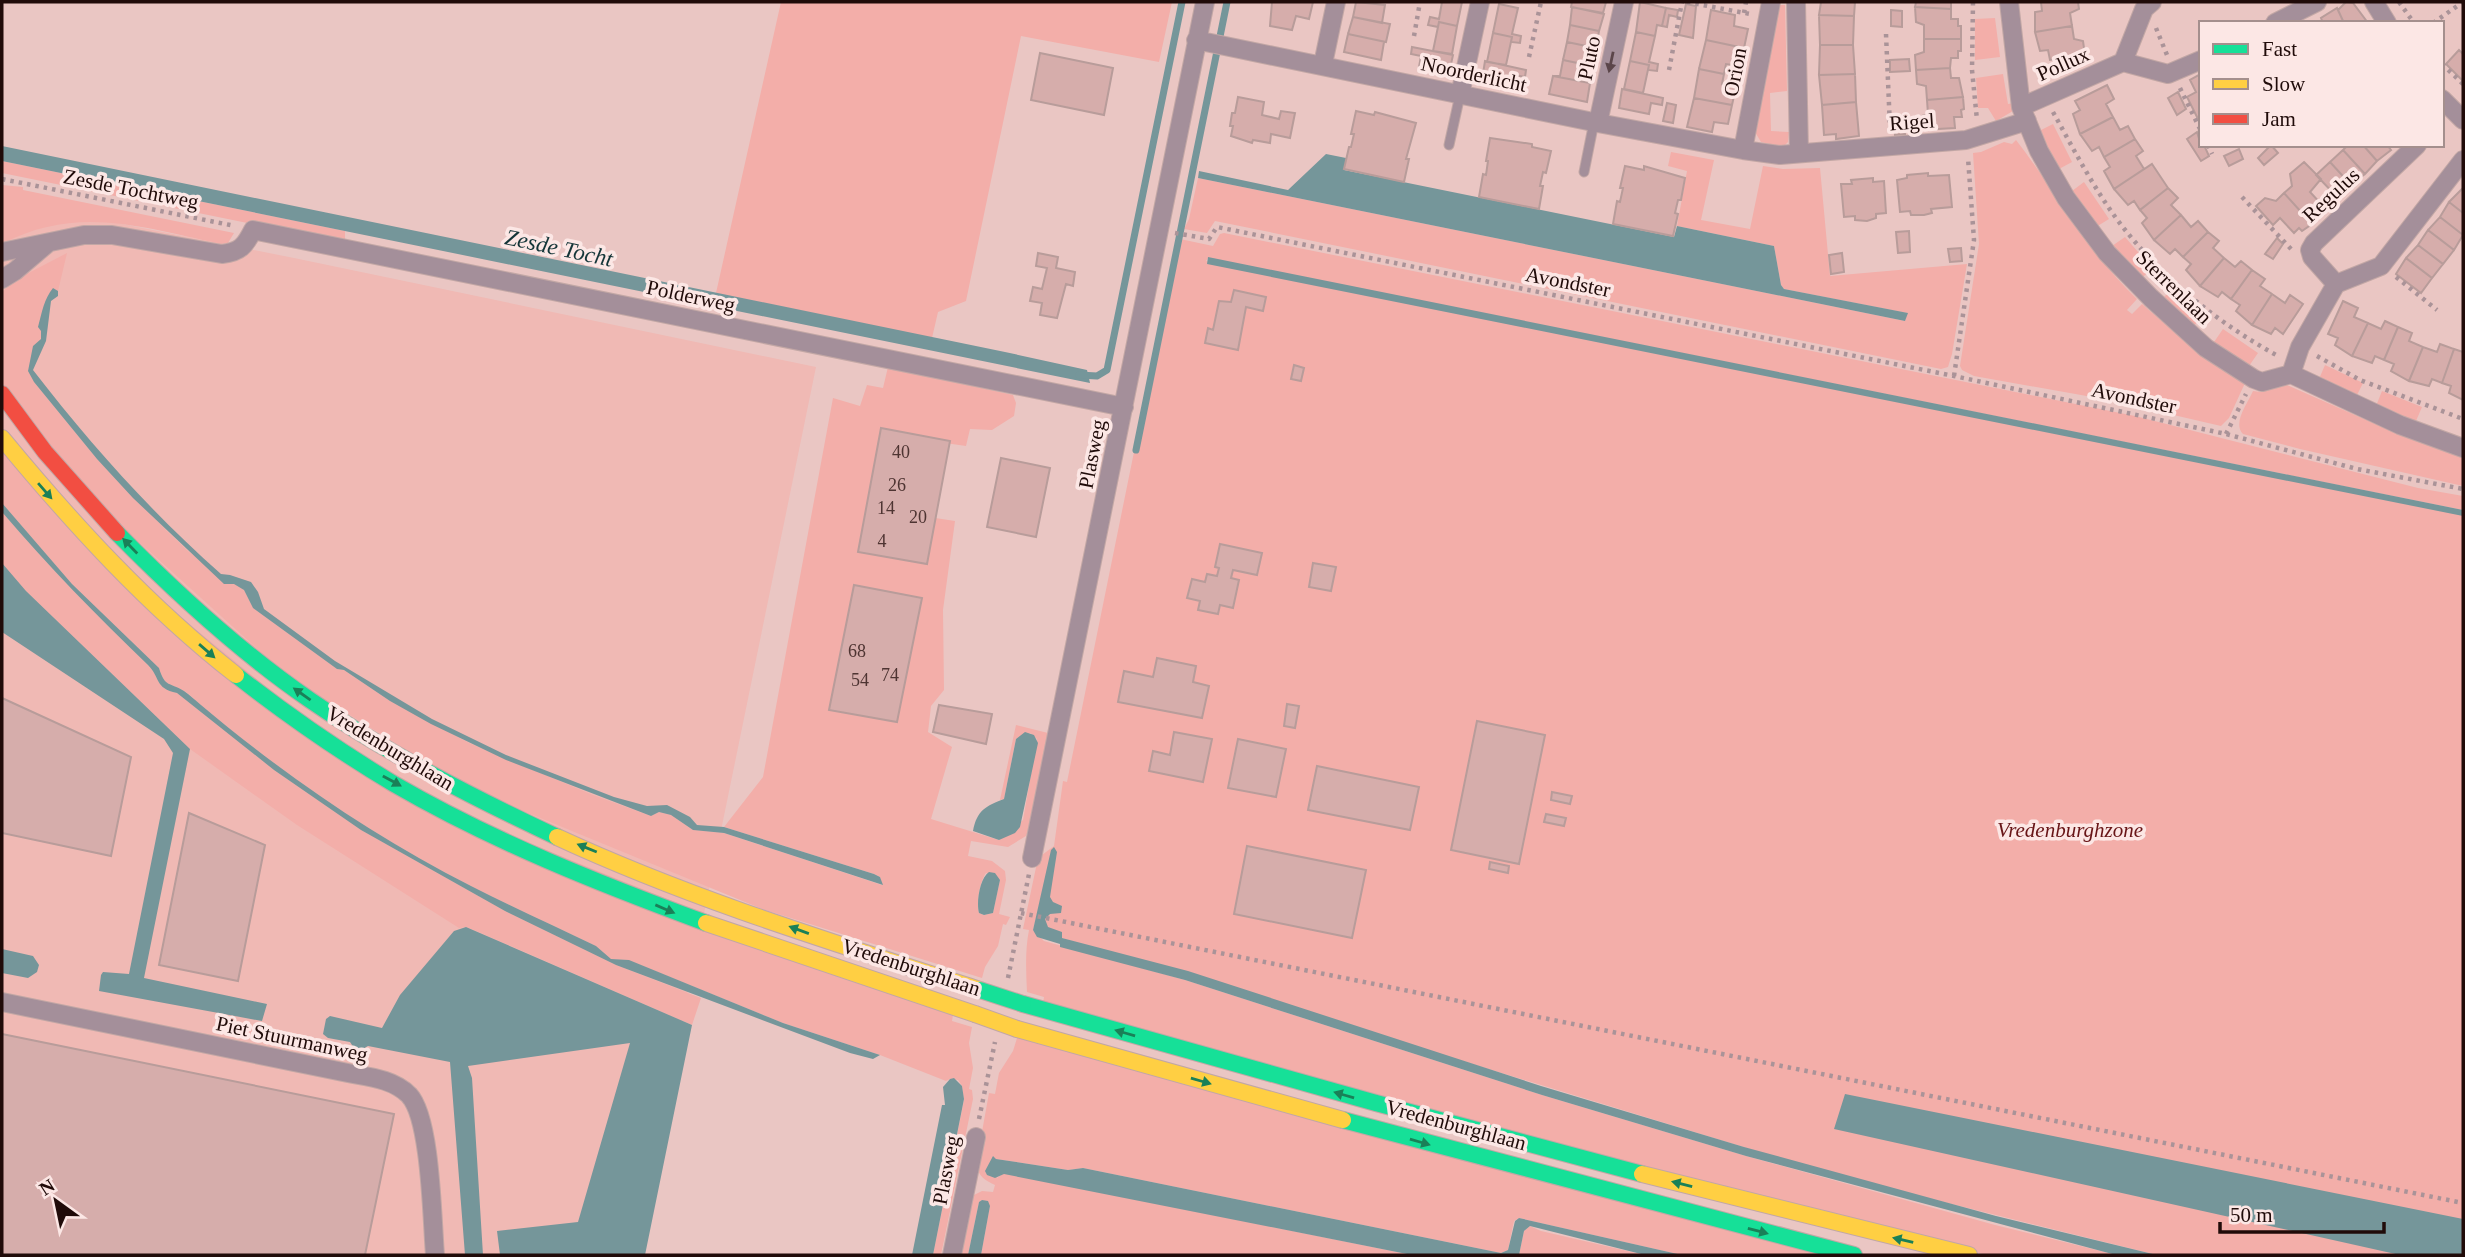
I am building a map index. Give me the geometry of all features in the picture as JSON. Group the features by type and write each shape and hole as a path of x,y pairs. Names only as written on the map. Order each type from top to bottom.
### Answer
{"street":[{"name":"Plasweg","path":"1032,858 1205,2"},
{"path":"1323,64 1336,2"},
{"path":"1460,95 1480,2"},
{"name":"Pluto","path":"1596,123 1623,2"},
{"path":"1796,2 1799,153"},
{"name":"Sterrenlaan","path":"2009,2 2024,114 2039,151 2066,198 2107,253 2151,298 2206,348 2254,379"},
{"path":"2279,21 2317,2"},
{"path":"2374,2 2385,21"},
{"name":"Pollux","path":"2123,62 2149,4"},
{"name":"Orion","path":"1743,150 1770,10"},
{"name":"Noorderlicht","path":"1196,40 1323,64 1596,123 1743,150"},
{"path":"2174,73 2199,61"},
{"name":"Pollux","path":"2024,114 2045,96 2123,62 2159,74 2174,73"},
{"name":"Rigel","path":"1743,150 1780,155 1974,139 2024,114"},
{"name":"Regulus","path":"2336,284 2312,257 2310,250 2314,243 2415,147"},
{"path":"2254,379 2262,382 2292,369 2300,347 2336,284 2381,266 2463,160"},
{"path":"2,252 84,234 112,235 222,254 239,251 247,243 253,230"},
{"name":"Polderweg","path":"253,230 1124,407"},
{"path":"2,279 52,240"},
{"path":"2292,369 2400,425 2463,447"},
{"name":"Vredenburghlaan","path":"2,394 20,421 86,501 180,597 292,688 389,751 537,828 686,889 811,934 1023,1004 1445,1123 1843,1226 1969,1255"},
{"name":"Vredenburghlaan","path":"2,438 66,516 122,574 163,613 276,706 374,771 525,850 677,914 1017,1029 1438,1147 1854,1255"},
{"name":"Piet Stuurmanweg","path":"2,1002 348,1073 397,1086 410,1096 419,1110 424,1132 435,1255"},
{"name":"Plasweg","path":"953,1255 976,1137"}],"lane":[{"path":"1450,145 1460,95"},
{"path":"1584,172 1596,123"}],"path":[{"path":"1413,36 1420,2"},
{"path":"1530,57 1541,2"},
{"path":"1669,70 1685,2 1744,13 1770,10"},
{"path":"1744,13 1746,2"},
{"path":"1954,376 1974,240 1974,139 1977,127 1972,70 1973,2"},
{"path":"2399,2 2413,21"},
{"path":"2436,21 2463,2"},
{"path":"2149,4 2174,73 2199,127"},
{"path":"1886,34 1892,146"},
{"path":"2444,66 2463,84"},
{"path":"2045,96 2084,169 2117,219 2157,265 2207,312 2292,369"},
{"path":"2209,147 2212,154"},
{"name":"Zesde Tochtweg","path":"2,179 253,230"},
{"path":"2242,197 2292,250 2310,250"},
{"name":"Avondster","path":"1181,234 1209,239 1217,227 1954,376 2226,434 2357,469 2463,489"},
{"path":"2381,266 2437,310"},
{"path":"2300,347 2360,380 2463,419"},
{"path":"2226,434 2254,379"},
{"path":"1032,858 1021,913 2463,1203"},
{"name":"Plasweg","path":"976,1137 985,1093"}],"shaded area":[{"path":"2,200 816,367 634,1255 2,1255"}],"green space":[{"path":"781,2 1172,2 1159,62 1021,36 966,301 938,312 932,338 716,293"},
{"path":"1778,5 1785,5 1787,91 1770,93 1771,131 1789,132 1788,142 1783,147 1761,142 1755,132"},
{"path":"1995,18 2000,57 1975,60 1975,19"},
{"path":"2003,74 2008,104 2014,103 2013,111 1996,121 1988,108 1978,108 1976,78"},
{"path":"2053,124 2072,162 2059,169 2039,131"},
{"path":"2016,140 2103,262 2137,299 2127,310 2132,314 2142,304 2193,348 2245,383 2229,418 2221,426 2109,400 1974,376 1962,370 1960,366 1979,244 1973,153 2004,142 2012,144"},
{"path":"1671,152 1714,160 1701,220 1750,229 1763,166 1783,169 1820,168 1830,276 1967,264 1948,367 1941,369 1215,221 1207,233 1184,229 1189,219 1198,178 1905,321 1907,313 1784,289 1774,246 1677,226 1687,171 1668,166"},
{"path":"2,161 345,231 345,243 2,173"},
{"path":"2084,182 2109,219 2096,227 2072,191"},
{"path":"2,185 23,187 23,190 234,233 228,243 221,244 137,226 84,222 30,232 2,244"},
{"name":"Vredenburghzone","path":"1220,234 2135,416 2418,488 2463,496 2463,510 1208,258 1206,261 2463,514 2463,1255 2157,1255 1831,1174 1062,938 1037,928 1053,849 1033,930 1044,941 1185,980 1542,1095 1746,1156 1995,1225 2117,1255 1987,1255 1854,1223 1043,1004 1044,997 1027,992 1026,953 1029,930 1023,929 1038,858 1054,846 1063,781 1067,782 1174,255 1177,255 1180,239 1213,246"},
{"path":"2125,237 2152,268 2139,281 2112,246"},
{"path":"67,253 58,291 53,288 41,339 28,370 34,382 97,459 189,552 244,590 253,608 337,669 344,670 390,701 469,743 593,795 651,816 659,812 671,815 693,830 724,833 882,885 880,877 874,874 724,827 763,777 833,398 860,406 867,385 883,388 888,367 1013,395 1016,403 1014,416 992,430 970,429 966,446 924,440 909,514 955,521 943,610 944,690 931,706 928,732 952,747 931,819 999,840 1023,820 1037,739 1030,733 1016,739 1004,799 1000,800 1016,725 1048,733 1031,823 1026,836 1008,847 971,841 968,856 992,861 1005,871 1006,880 999,914 1010,917 1006,925 1003,924 998,946 985,967 982,978 762,909 465,787 285,674 96,503 2,384 2,292 17,279","holes":["986,873 1000,880 993,913 979,913 979,892"]},
{"path":"2173,288 2203,314 2194,326 2160,301"},
{"path":"2223,329 2258,353 2249,366 2214,342"},
{"path":"2325,365 2363,383 2356,397 2319,379"},
{"path":"2287,385 2398,434 2463,455 2463,486 2243,434 2240,419 2253,391 2261,392"},
{"path":"2382,391 2422,407 2416,421 2376,406"},
{"path":"2,448 61,519 386,785 953,1015 952,1021 972,1027 969,1043 973,1068 969,1089 972,1090 973,1099 941,1255 933,1255 964,1100 962,1086 958,1080 946,1081 880,1055 783,1023 628,960 610,959 596,946 399,847 330,803 232,731 188,694 166,682 159,668 72,584 2,503"},
{"path":"2,512 73,590 148,665 161,685 177,693 274,770 361,830 505,911 616,965 701,998 692,1025 474,930 459,928 297,825 190,749 26,591 2,563"},
{"path":"1018,1035 1831,1255 1682,1255 1519,1218 1514,1221 1508,1250 1501,1253 1083,1168 1068,1170 996,1159 997,1178 1004,1173 1412,1255 981,1255 990,1206 982,1200 979,1202 968,1255 958,1255 972,1196 982,1191 993,1192 995,1185 983,1178 976,1165 989,1093 995,1094 999,1073 1013,1051"},
{"path":"1530,1226 1541,1231 1645,1255 1519,1255 1524,1231"}],"water":[{"path":"2,146 1005,352 1087,370 1090,383 2,161"},
{"path":"1326,154 1346,158 1344,170 1674,237 1677,226 1774,246 1784,289 1908,313 1905,321 1198,178 1199,171 1288,190"},
{"path":"1208,257 2463,510 2463,516 1207,264"},
{"path":"53,288 58,291 58,296 51,301 46,341 33,370 99,451 170,526 221,574 251,582 264,609 335,661 432,719 506,755 614,797 647,806 667,805 690,817 697,825 724,827 874,874 880,877 883,885 724,833 693,830 671,815 659,812 651,816 506,760 431,724 344,670 337,669 253,608 244,590 234,584 224,584 133,498 34,382 28,371 33,346 41,339 38,327 45,301"},
{"path":"2,503 72,584 159,668 166,682 186,693 297,780 399,847 471,886 596,946 611,959 629,960 783,1023 880,1055 873,1059 850,1053 616,965 505,911 361,830 274,770 177,693 161,685 148,665 19,532 2,512"},
{"path":"2,563 26,591 190,749 144,978 267,1004 262,1021 99,991 103,972 129,974 173,753 164,739 2,632"},
{"path":"1025,732 1034,735 1038,743 1020,827 1015,833 999,840 973,831 983,810 1004,799 1016,739"},
{"path":"1054,847 1057,852 1050,897 1053,902 1062,906 1061,913 1050,914 1045,919 1048,927 1062,932 1062,938 1188,971 1541,1086 1744,1147 1996,1216 2157,1255 2116,1255 1746,1156 1542,1095 1185,980 1060,947 1060,944 1037,937 1033,930 1051,850"},
{"path":"989,872 995,873 1000,880 993,913 984,915 979,913 978,897 983,879"},
{"path":"466,927 692,1025 645,1255 500,1255 497,1231 578,1222 630,1043 468,1066 472,1078 483,1255 465,1255 450,1062 368,1046 361,1050 354,1048 350,1042 328,1038 323,1034 326,1019 330,1016 382,1028 400,995 454,931"},
{"path":"2,949 33,956 39,965 37,972 28,978 2,973"},
{"path":"954,1078 962,1086 964,1099 933,1255 912,1255 942,1105 945,1105 943,1087"},
{"path":"1845,1094 2463,1219 2463,1255 2400,1255 1834,1129"},
{"path":"993,1156 996,1159 1068,1170 1083,1168 1501,1253 1508,1250 1515,1221 1519,1218 1682,1255 1645,1255 1530,1226 1524,1231 1519,1255 1412,1255 1004,1174 995,1178 987,1175 985,1171"},
{"path":"988,1201 990,1206 981,1255 968,1255 979,1202"}],"building":[{"path":"1272,2 1313,2 1309,19 1296,16 1292,30 1270,26"},
{"path":"1356,2 1385,5 1382,23 1353,17"},
{"path":"1442,2 1462,2 1457,26 1439,22 1438,27 1428,25 1430,17 1439,19"},
{"path":"1572,2 1606,2 1603,13 1571,7"},
{"path":"1640,2 1666,8 1662,26 1657,25 1655,36 1636,32"},
{"path":"1821,2 1855,2 1854,16 1819,15"},
{"path":"1916,2 1951,2 1951,9 1915,7"},
{"path":"2041,2 2078,2 2079,9 2070,13 2072,26 2035,32 2035,12 2042,11"},
{"path":"2346,2 2353,3 2366,21 2343,21 2338,10"},
{"path":"1499,4 1518,8 1512,34 1521,36 1520,43 1511,42 1512,37 1493,33"},
{"path":"1686,4 1696,6 1693,38 1679,35"},
{"path":"1572,7 1604,14 1599,31 1570,25"},
{"path":"1915,7 1951,9 1951,19 1958,19 1958,26 1961,26 1961,39 1924,39 1924,25 1916,22"},
{"path":"1666,8 1678,10 1677,17 1669,15 1667,27 1662,26"},
{"path":"2337,8 2343,21 2322,21 2321,18"},
{"path":"1711,10 1735,15 1734,26 1748,29 1744,48 1706,40"},
{"path":"1891,10 1902,11 1902,27 1891,26"},
{"path":"1819,15 1854,16 1853,45 1820,45"},
{"path":"1353,17 1390,24 1386,42 1348,34"},
{"path":"1439,22 1457,26 1452,54 1433,51"},
{"path":"1570,25 1599,31 1596,48 1567,42"},
{"path":"2072,26 2074,39 2083,41 2085,55 2050,60 2048,50 2040,51 2035,32"},
{"path":"1636,32 1655,36 1649,62 1658,64 1657,71 1648,70 1649,65 1630,61"},
{"path":"1493,33 1512,37 1506,65 1487,62"},
{"path":"1348,34 1386,42 1381,60 1344,52"},
{"path":"1924,39 1961,39 1961,51 1958,51 1958,58 1951,58 1950,68 1916,70 1915,55 1924,52"},
{"path":"1706,40 1744,48 1740,66 1726,64 1724,74 1699,69"},
{"path":"1567,42 1596,48 1592,66 1563,60"},
{"path":"1820,45 1853,45 1855,74 1819,75"},
{"path":"1412,47 1453,55 1449,73 1419,67 1421,56 1411,54"},
{"path":"2459,50 2463,54 2463,81 2446,64"},
{"path":"1040,53 1113,68 1104,115 1031,100"},
{"path":"1909,59 1910,71 1890,72 1890,60"},
{"path":"1563,60 1592,66 1590,83 1553,76 1560,76"},
{"path":"1485,61 1526,70 1525,77 1514,75 1512,87 1482,80"},
{"path":"1630,61 1649,65 1643,93 1624,89"},
{"path":"1950,68 1951,78 1959,78 1963,97 1927,100 1926,86 1917,84 1916,70"},
{"path":"1699,69 1724,74 1722,84 1736,87 1732,105 1694,98"},
{"path":"1855,74 1856,102 1822,105 1819,75"},
{"path":"2199,75 2199,121 2187,97 2196,92 2190,80"},
{"path":"1553,76 1590,83 1587,102 1549,94"},
{"path":"2107,85 2114,99 2106,104 2113,117 2080,134 2073,114 2080,110 2075,101"},
{"path":"1622,89 1663,98 1662,105 1651,103 1649,114 1619,108"},
{"path":"2178,92 2186,109 2177,115 2168,98"},
{"path":"1238,97 1264,102 1262,115 1279,119 1281,111 1295,113 1290,138 1271,134 1270,143 1253,140 1252,143 1231,136 1232,113 1235,113"},
{"path":"1963,97 1962,117 1954,117 1955,128 1920,130 1919,117 1928,114 1927,100"},
{"path":"1694,98 1732,105 1728,124 1714,122 1712,132 1687,127"},
{"path":"1856,102 1859,136 1836,139 1836,134 1824,135 1822,105"},
{"path":"1667,103 1676,105 1673,123 1663,121"},
{"path":"1356,111 1374,115 1375,112 1416,123 1406,159 1409,159 1404,182 1344,169 1354,134 1351,134"},
{"path":"1903,115 1905,134 1895,135 1893,117"},
{"path":"2113,117 2120,130 2128,126 2135,139 2104,157 2099,147 2092,151 2080,134"},
{"path":"2197,132 2199,147 2205,147 2209,156 2201,161 2187,139"},
{"path":"1490,138 1532,144 1532,147 1551,151 1540,186 1543,186 1539,209 1479,197 1483,174 1486,175"},
{"path":"2135,139 2143,151 2136,156 2144,169 2114,189 2104,171 2110,167 2104,157"},
{"path":"2269,147 2278,153 2264,165 2258,158"},
{"path":"2346,147 2365,147 2377,161 2365,174 2343,150"},
{"path":"2365,147 2389,147 2391,150 2377,161"},
{"path":"2239,149 2243,159 2229,166 2224,156"},
{"path":"2343,150 2365,174 2351,185 2330,162"},
{"path":"2304,162 2321,179 2310,192 2323,206 2312,224 2284,193 2292,186 2290,174"},
{"path":"2330,162 2351,185 2339,199 2316,175"},
{"path":"2152,164 2168,188 2140,210 2134,201 2128,205 2114,189"},
{"path":"1625,166 1644,170 1644,166 1685,178 1681,200 1678,200 1675,213 1678,214 1673,236 1613,224 1617,201 1620,202 1623,188 1620,188"},
{"path":"1928,173 1928,176 1949,175 1952,207 1931,209 1932,213 1924,215 1911,215 1910,211 1900,212 1897,180 1907,178 1907,175"},
{"path":"1873,178 1873,182 1884,181 1886,213 1876,214 1876,218 1867,221 1855,220 1855,216 1844,217 1841,184"},
{"path":"2168,188 2178,198 2171,205 2181,215 2154,240 2142,223 2147,218 2140,210"},
{"path":"2463,190 2463,213 2449,202"},
{"path":"2284,193 2312,224 2302,231 2299,228 2294,233 2280,218 2273,225 2256,206 2265,198 2276,201"},
{"path":"2449,202 2463,213 2463,235 2440,217"},
{"path":"2181,215 2191,227 2198,221 2208,232 2183,257 2175,249 2170,254 2154,240"},
{"path":"2440,217 2463,235 2454,250 2428,230"},
{"path":"2428,230 2454,250 2443,264 2418,245"},
{"path":"1909,231 1910,252 1898,253 1896,232"},
{"path":"2208,232 2219,241 2213,248 2224,258 2200,286 2186,270 2191,264 2183,257"},
{"path":"2277,238 2283,244 2273,259 2265,254"},
{"path":"2418,245 2443,264 2432,278 2406,258"},
{"path":"1961,248 1962,261 1950,262 1948,249"},
{"path":"1038,253 1058,257 1056,268 1075,272 1073,286 1066,284 1057,318 1040,315 1042,303 1030,301 1033,287 1042,289 1047,268 1036,266"},
{"path":"1842,253 1844,272 1831,274 1829,255"},
{"path":"2224,258 2235,267 2241,261 2252,270 2231,299 2222,292 2218,297 2200,286"},
{"path":"2406,258 2432,278 2421,293 2396,274"},
{"path":"2252,270 2265,279 2260,286 2272,294 2252,325 2236,311 2240,305 2231,299"},
{"path":"1234,290 1266,297 1263,311 1246,307 1238,350 1205,343 1208,328 1213,330 1219,301 1231,302"},
{"path":"2272,294 2285,303 2290,295 2303,304 2283,334 2275,328 2271,334 2252,325"},
{"path":"2343,301 2358,308 2354,317 2368,323 2352,356 2335,345 2338,338 2328,334"},
{"path":"2385,321 2398,327 2384,360 2375,356 2372,363 2352,356 2368,323 2381,329"},
{"path":"2398,327 2412,333 2409,341 2423,347 2409,381 2391,371 2394,364 2384,360"},
{"path":"2440,344 2454,349 2442,383 2432,379 2429,386 2409,381 2423,347 2437,352"},
{"path":"2454,349 2463,352 2463,400 2449,393 2451,386 2442,383"},
{"path":"1294,365 1304,368 1301,381 1291,379"},
{"path":"881,428 950,441 927,564 858,552"},
{"path":"1001,458 1050,468 1036,537 987,527"},
{"path":"1220,544 1262,553 1257,575 1233,570 1231,578 1239,580 1233,608 1220,605 1218,614 1198,610 1200,601 1187,598 1192,579 1205,582 1207,574 1217,576 1219,568 1215,567"},
{"path":"1313,563 1336,567 1331,591 1309,587"},
{"path":"854,585 922,598 897,722 829,710"},
{"path":"1157,658 1196,666 1193,682 1209,686 1202,718 1118,702 1124,671 1153,677"},
{"path":"2,698 131,757 111,856 2,833"},
{"path":"1287,704 1299,706 1295,728 1284,726"},
{"path":"939,705 992,714 986,744 933,732"},
{"path":"1477,721 1545,735 1519,864 1451,850"},
{"path":"1174,732 1212,739 1203,782 1149,771 1153,751 1170,755"},
{"path":"1238,739 1286,749 1276,797 1228,788"},
{"path":"1317,766 1419,787 1410,830 1308,810"},
{"path":"1552,792 1572,796 1570,804 1551,800"},
{"path":"189,813 265,845 238,981 159,965"},
{"path":"1546,814 1566,818 1564,826 1544,822"},
{"path":"1247,846 1366,870 1352,938 1234,914"},
{"path":"1490,862 1509,866 1508,873 1489,869"},
{"path":"2,1034 394,1114 365,1255 2,1255"}],"waterway":[{"path":"1079,375 1097,376 1107,370 1182,2"},
{"path":"1136,450 1227,2"}],"traffic: fast":[{"path":"117,533 210,621 310,700 431,774 557,837"},
{"path":"236,675 333,746 431,805 547,860 706,923"},
{"path":"980,990 1023,1004"},
{"path":"1023,1004 1642,1174"},
{"path":"1343,1120 1854,1255"}],"traffic: slow":[{"path":"2,438 56,502 113,563 172,621 236,675"},
{"path":"557,837 713,901 980,990"},
{"path":"706,923 975,1014"},
{"path":"975,1014 1017,1029"},
{"path":"1017,1029 1343,1120"},
{"path":"1642,1174 1969,1255"}],"traffic: jam":[{"path":"2,394 45,452 117,533"}],"water label":[{"name":"Zesde Tocht","path":"559,248"}]}
